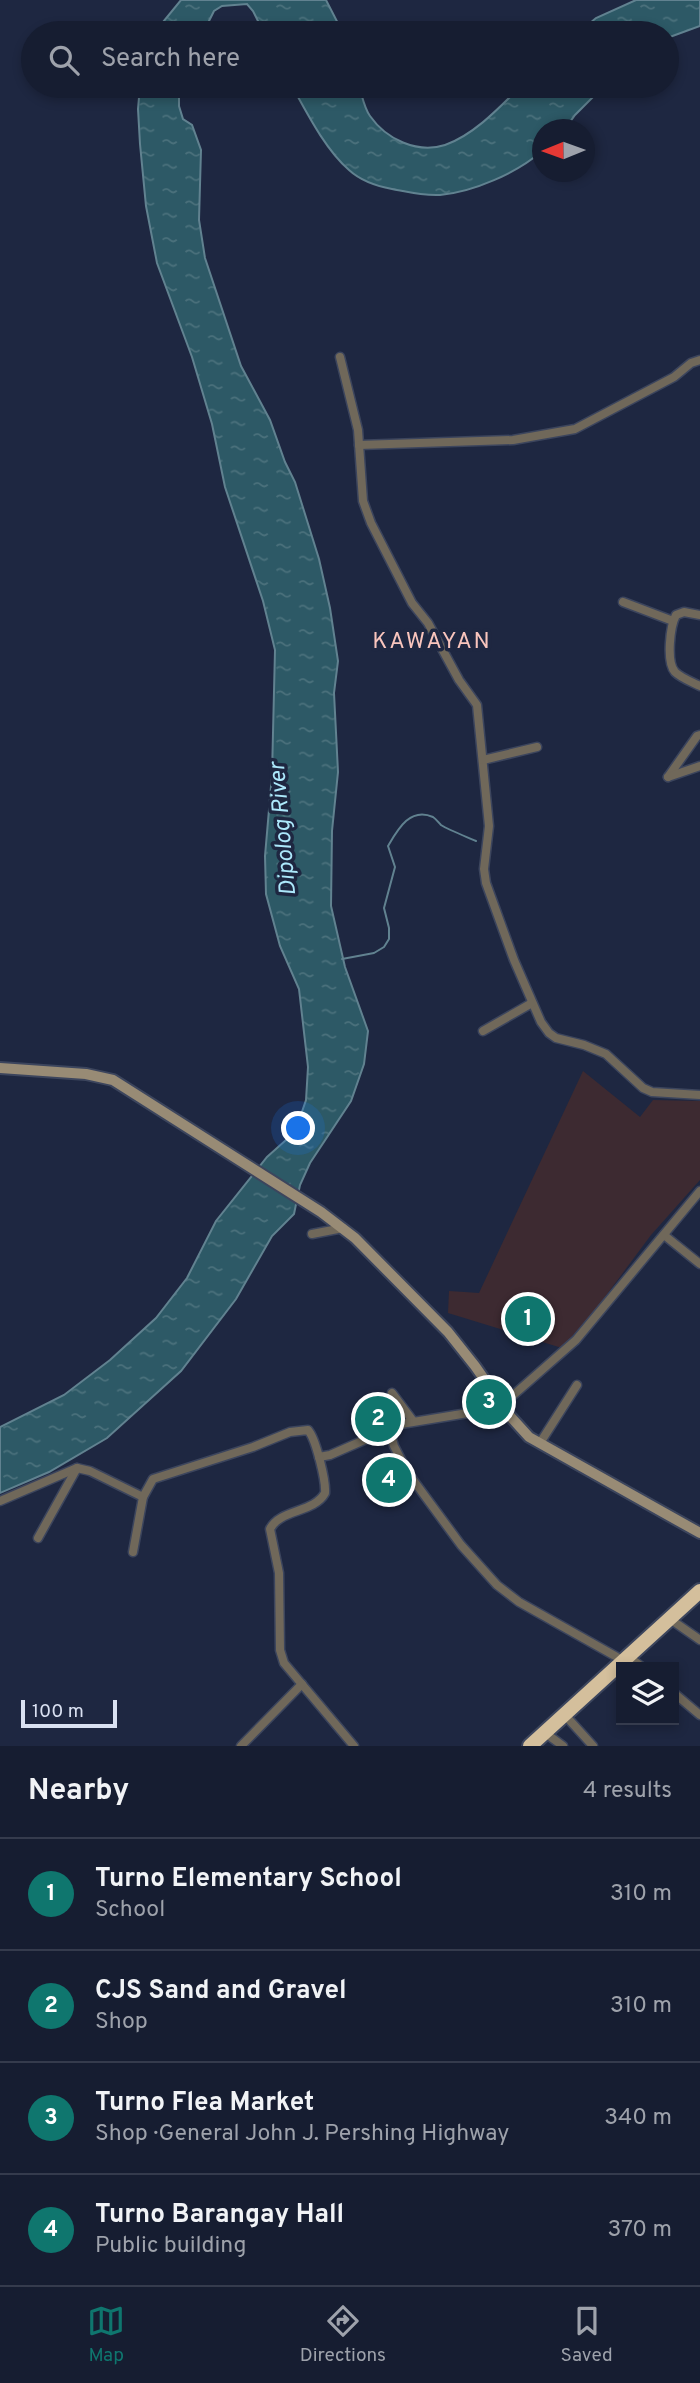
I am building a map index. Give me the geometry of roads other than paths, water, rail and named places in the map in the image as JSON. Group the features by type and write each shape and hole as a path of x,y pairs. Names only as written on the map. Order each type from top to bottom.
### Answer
{"highway":[{"path":"530,1746 700,1591"}],"main road":[{"path":"0,1068 86,1074 113,1080 321,1212 343,1227 448,1332 519,1428 540,1443 700,1533"}],"street":[{"path":"340,357 358,429 363,502 371,523 412,603 428,623 459,680 477,705 489,826 484,869 486,883 532,1003 549,1033 606,1054 643,1088 659,1093 700,1095"},
{"path":"359,445 513,440 576,429 674,377 691,363 700,360"},
{"path":"623,603 673,621"},
{"path":"700,615 679,613 673,621 671,638 672,667 700,687"},
{"path":"700,735 668,777 700,767"},
{"path":"483,760 537,747"},
{"path":"483,1031 532,1003"},
{"path":"319,1457 413,1421 502,1405 570,1346 700,1191"},
{"path":"312,1234 343,1227"},
{"path":"664,1235 700,1264"},
{"path":"540,1443 577,1385"},
{"path":"392,1393 413,1421"},
{"path":"133,1552 143,1497 153,1479 300,1429 312,1433 326,1488 324,1497 274,1522 270,1529 279,1573 281,1656 354,1746"},
{"path":"389,1429 394,1446 408,1473 461,1545 497,1585 519,1602 632,1662"},
{"path":"0,1501 77,1468 90,1471 143,1497"},
{"path":"38,1538 77,1468"},
{"path":"670,1619 700,1640"},
{"path":"241,1746 302,1684"},
{"path":"679,1697 700,1715"},
{"path":"564,1714 593,1746"},
{"path":"544,1732 563,1746"}],"water":[{"path":"181,0 326,0 337,21 258,21 247,4 222,6 214,11 209,21 164,21"},
{"path":"636,0 700,0 700,26 679,34 679,21 592,21"},
{"name":"Dipolog River","path":"139,98 179,98 183,119 192,125 201,150 199,220 205,258 241,366 270,420 295,482 319,559 338,661 334,693 338,772 332,831 331,906 345,967 368,1031 364,1064 351,1101 310,1163 300,1185 294,1214 272,1236 236,1299 181,1371 107,1438 49,1472 0,1493 0,1427 64,1395 110,1360 156,1318 187,1278 216,1221 267,1157 295,1132 306,1100 308,1067 299,989 280,946 266,894 265,856 272,775 275,650 263,601 225,487 212,424 192,357 157,263 146,206"},
{"path":"299,98 363,98 370,116 385,132 393,138 424,148 445,145 466,135 509,98 592,98 572,119 532,119 532,159 480,186 453,193 416,194 364,180 340,161 324,141"}],"waterway":[{"path":"342,959 374,953 384,947 389,939 384,908 395,867 388,846 406,821 418,815 433,817 444,827 476,841"}],"place":[{"name":"Turno Elementary School","path":"528,1319"},
{"name":"Turno Flea Market","path":"489,1402"},
{"name":"CJS Sand and Gravel","path":"378,1419"},
{"name":"Turno Barangay Hall","path":"389,1480"}],"district":[{"name":"KAWAYAN","path":"432,642"}]}
